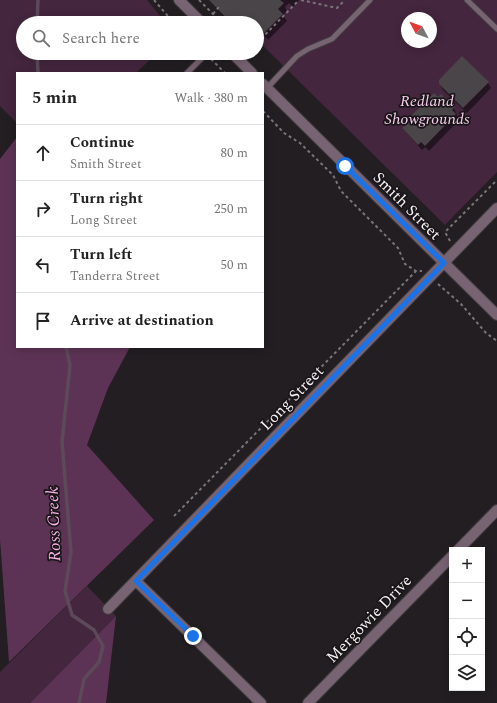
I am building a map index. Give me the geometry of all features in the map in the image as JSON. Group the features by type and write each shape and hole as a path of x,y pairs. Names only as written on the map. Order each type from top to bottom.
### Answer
{"street":[{"path":"179,0 195,16"},
{"path":"239,60 251,72"},
{"name":"Smith Street","path":"265,86 497,315"},
{"name":"Long Street","path":"108,609 497,208"},
{"path":"461,547 497,510"},
{"name":"Mergowie Drive","path":"308,703 449,559"},
{"path":"136,581 261,703"}],"lane":[{"path":"265,86 297,56 308,49 332,39 370,0"},
{"path":"467,0 497,29"},
{"path":"188,72 201,60"}],"path":[{"path":"154,0 168,16"},
{"path":"199,0 213,14 219,7"},
{"path":"264,36 300,0 337,8 345,0"},
{"path":"212,60 223,72"},
{"path":"264,112 284,132 300,143 333,175 341,191 398,248 405,264 416,271 421,271 430,278 461,304 486,333 497,341"},
{"path":"456,251 445,232 497,180"},
{"path":"174,516 416,271"}],"green space":[{"path":"0,0 147,0 160,16 16,16 16,60 150,60 137,72 16,72 16,122 0,106"},
{"name":"Redland Showgrounds","path":"216,0 497,0 497,172 445,225 264,47 264,16 245,16"},
{"path":"87,586 116,616 30,703 0,703 0,672"}],"shaded area":[{"path":"16,138 16,348 129,348 108,388 87,445 154,520 9,662 0,539 0,159"},
{"path":"116,616 106,703 30,703"}],"building":[{"path":"209,0 280,0 284,3 278,9 283,14 264,33 264,16 224,16"},
{"path":"462,56 489,82 463,108 439,84 439,80"},
{"path":"434,93 438,97 441,94 455,107 452,110 456,114 425,146 421,142 418,145 402,128 405,125 403,124"}],"waterway":[{"name":"Ross Creek","path":"37,16 38,0"},
{"name":"Ross Creek","path":"37,60 38,72"},
{"name":"Ross Creek","path":"66,348 70,365 62,442 71,552 65,591 72,615 94,630 103,646 99,662 84,679 79,703"}],"route":[{"path":"193,636 136,581 444,263 345,166"}]}
